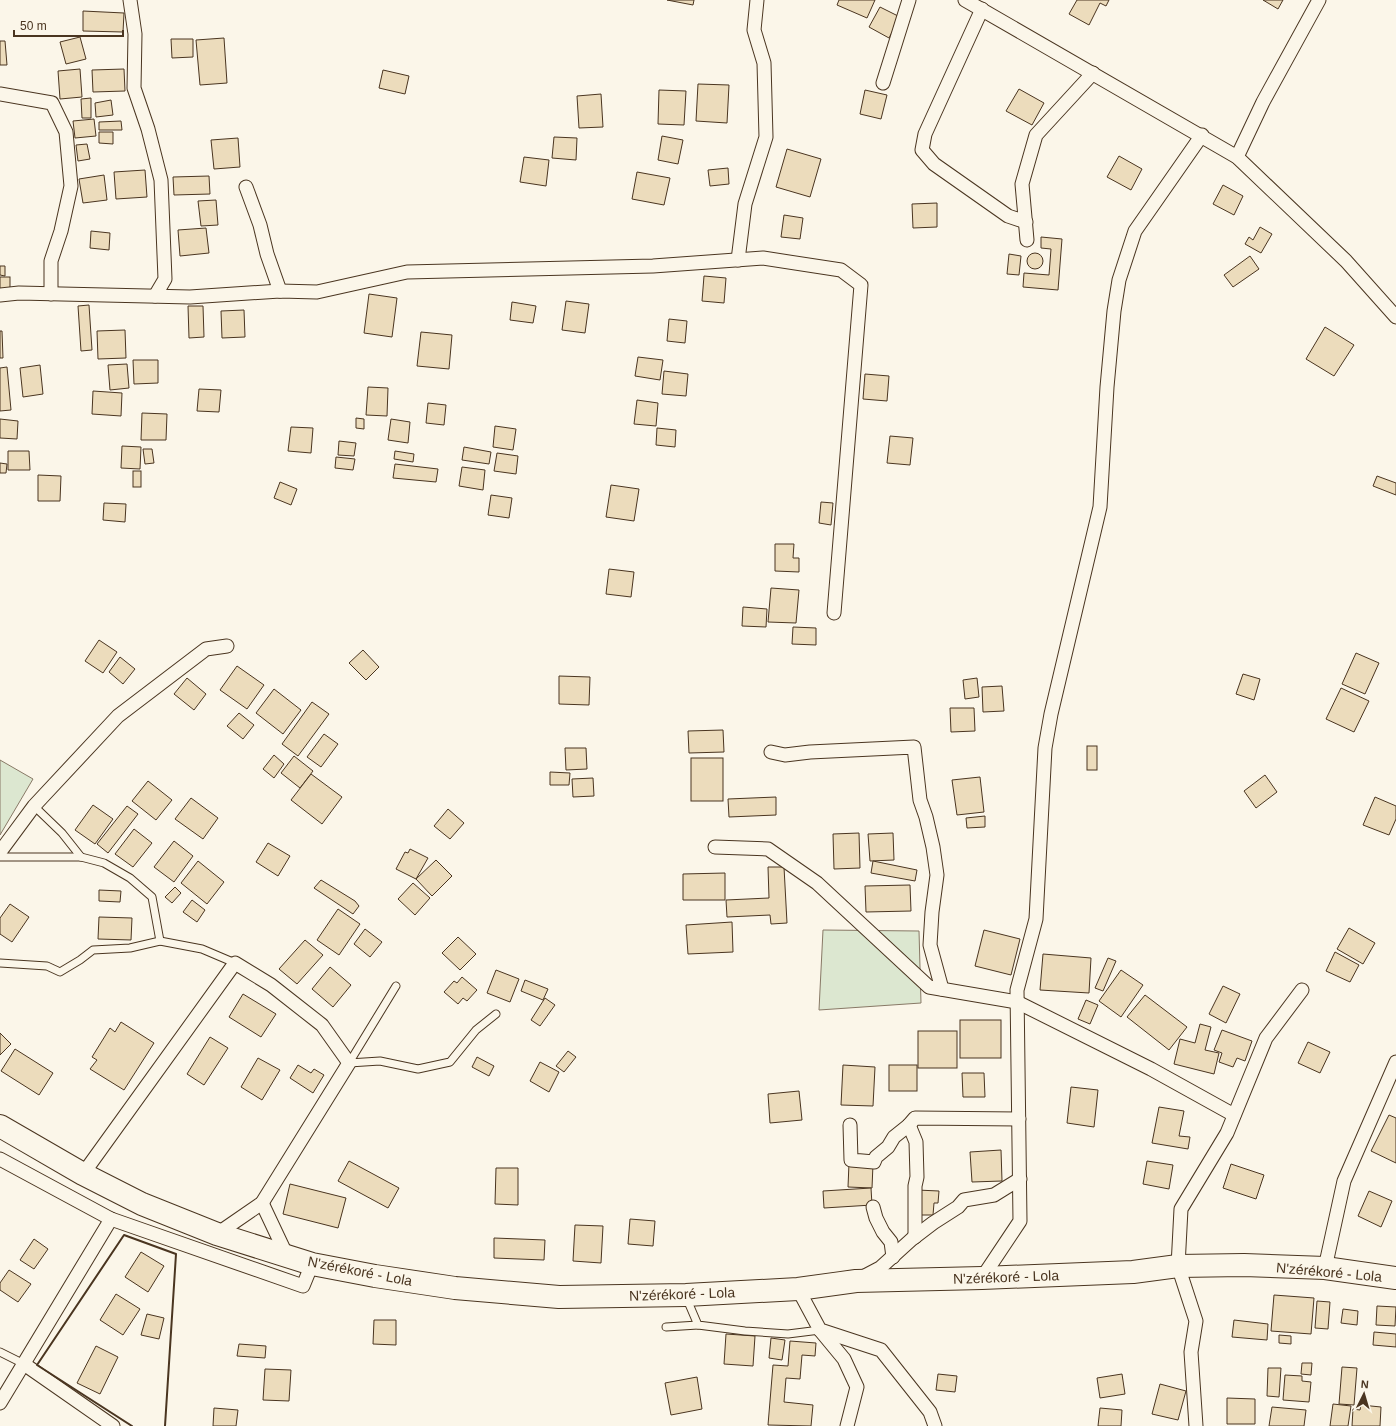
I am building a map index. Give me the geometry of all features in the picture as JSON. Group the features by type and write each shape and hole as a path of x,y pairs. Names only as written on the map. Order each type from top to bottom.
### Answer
{"highway":[{"name":"N'zérékoré - Lola","path":"0,1126 83,1174 142,1204 217,1234 312,1264 375,1276 455,1288 552,1296 686,1295 798,1288 856,1281 1133,1272 1178,1266 1244,1265 1325,1268 1396,1278"}],"street":[{"path":"130,0 135,34 134,88 148,129 161,180 165,279 155,296"},
{"path":"738,260 746,204 766,138 764,63 754,30 757,0"},
{"path":"883,83 909,0"},
{"path":"965,0 1202,135 1237,157 1346,261 1396,317"},
{"path":"1237,157 1264,102 1319,0"},
{"path":"982,9 925,134 922,150 934,164 1008,216 1026,222"},
{"path":"1027,240 1022,184 1036,135 1093,73"},
{"path":"0,94 52,103 66,132 71,186 61,231 51,260 51,294"},
{"path":"982,1278 1020,1221 1017,990 1036,919 1045,748 1051,714 1100,508 1108,379 1114,311 1119,280 1135,231 1202,135"},
{"path":"246,187 260,225 267,254 280,291"},
{"path":"0,295 51,294 190,297 280,291 323,291 407,272 653,266 763,258 841,270 861,286 834,613"},
{"path":"0,852 34,806 118,716 206,650 227,646"},
{"path":"771,752 785,755 810,752 914,747 920,800 926,817 933,847 937,875 932,912 930,945 942,989"},
{"path":"715,847 768,849 817,883 929,987 1017,1002 1151,1069 1234,1116"},
{"path":"83,1174 236,963 271,985 322,1025 349,1063 262,1203 217,1234"},
{"path":"1196,1426 1191,1352 1196,1321 1178,1266 1181,1209 1227,1133 1266,1038 1302,990"},
{"path":"1325,1268 1344,1181 1396,1062"},
{"path":"850,1125 851,1160 874,1162 876,1157 888,1147 894,1137 916,1118 1018,1119"},
{"path":"909,1125 916,1142 917,1177 915,1186 915,1237"},
{"path":"0,1159 111,1220 303,1286 312,1264"},
{"path":"856,1281 880,1268 915,1237 958,1207 964,1200 994,1194 1020,1179"},
{"path":"262,1203 286,1256"},
{"path":"873,1207 876,1218 883,1232 891,1242 893,1257"},
{"path":"0,1403 111,1220"},
{"path":"798,1288 820,1330 844,1359 857,1388 847,1426"},
{"path":"820,1330 881,1350 930,1412 935,1426"},
{"path":"24,1364 113,1426"}],"lane":[{"path":"34,806 62,833 81,857"},
{"path":"0,857 81,857 104,863 130,878 152,897 160,941"},
{"path":"0,963 47,966 60,972 93,950 130,948 160,941 202,950 236,963"},
{"path":"349,1063 396,986"},
{"path":"349,1063 380,1061 418,1069 450,1062 476,1030 496,1014"},
{"path":"686,1295 698,1325"},
{"path":"666,1327 698,1325 745,1331 788,1334 820,1330"},
{"path":"0,1352 24,1364"}],"green space":[{"path":"0,760 33,779 0,835"},
{"path":"823,930 919,931 921,1003 819,1010"}],"building":[{"path":"667,0 694,0 693,5"},
{"path":"839,0 875,0 867,18 837,5"},
{"path":"1077,0 1109,0 1106,6 1100,3 1089,25 1069,14"},
{"path":"1263,0 1283,0 1278,9"},
{"path":"880,7 900,17 889,38 869,27"},
{"path":"83,11 124,13 123,32 83,31"},
{"path":"80,37 86,59 66,64 60,42"},
{"path":"224,38 227,83 200,85 196,40"},
{"path":"171,39 193,39 193,57 172,58"},
{"path":"0,41 5,41 7,65 0,65"},
{"path":"80,69 82,97 60,99 58,71"},
{"path":"124,69 125,91 93,92 92,70"},
{"path":"383,70 409,76 405,94 379,88"},
{"path":"698,84 729,85 727,123 696,121"},
{"path":"1019,89 1044,103 1032,125 1006,111"},
{"path":"659,90 686,91 684,125 658,124"},
{"path":"865,90 887,95 881,119 860,114"},
{"path":"601,94 603,127 579,128 577,96"},
{"path":"91,98 91,118 82,118 81,99"},
{"path":"111,100 113,115 96,117 95,103"},
{"path":"94,119 96,136 75,138 73,121"},
{"path":"121,121 122,130 99,130 99,122"},
{"path":"99,132 113,132 113,144 99,143"},
{"path":"662,136 683,140 678,164 658,160"},
{"path":"554,137 577,138 576,160 552,158"},
{"path":"238,138 240,167 214,169 211,140"},
{"path":"87,144 90,159 78,161 76,145"},
{"path":"787,149 821,159 810,197 776,187"},
{"path":"1119,156 1142,169 1131,190 1107,177"},
{"path":"524,157 549,160 546,186 520,182"},
{"path":"728,168 729,184 710,186 708,170"},
{"path":"145,170 147,197 116,199 114,172"},
{"path":"637,172 670,178 664,205 632,199"},
{"path":"104,175 107,200 83,203 79,179"},
{"path":"209,176 210,194 174,195 173,177"},
{"path":"1223,185 1243,196 1234,215 1213,204"},
{"path":"216,200 218,225 201,226 198,201"},
{"path":"937,203 937,227 913,228 912,204"},
{"path":"784,215 803,218 800,239 781,237"},
{"path":"1260,227 1272,234 1261,253 1245,244 1249,237 1253,240"},
{"path":"206,228 209,253 180,256 178,230"},
{"path":"91,231 110,233 109,250 90,248"},
{"path":"1041,237 1062,239 1058,290 1023,287 1024,273 1049,275 1051,249 1041,248"},
{"path":"1035,253 1042,258 1043,261 1038,268 1035,269 1028,264 1027,261 1032,254"},
{"path":"1009,254 1021,256 1019,275 1007,274"},
{"path":"1250,256 1259,269 1233,287 1224,275"},
{"path":"0,266 5,266 5,276 0,275"},
{"path":"704,276 726,278 724,303 702,301"},
{"path":"0,277 10,277 10,290 0,290"},
{"path":"369,294 397,298 392,337 364,333"},
{"path":"566,301 589,304 585,333 562,330"},
{"path":"512,302 536,306 533,323 510,320"},
{"path":"89,305 92,350 81,351 78,306"},
{"path":"188,306 203,306 204,337 189,338"},
{"path":"244,310 245,337 222,338 221,311"},
{"path":"669,319 687,321 685,343 667,341"},
{"path":"1325,327 1354,345 1334,376 1306,359"},
{"path":"125,330 126,358 98,359 97,331"},
{"path":"0,331 2,331 3,358 0,358"},
{"path":"421,332 452,335 449,369 417,366"},
{"path":"638,357 663,360 660,380 635,376"},
{"path":"133,360 158,360 158,383 134,384"},
{"path":"127,364 129,388 110,390 108,365"},
{"path":"40,365 43,394 23,397 20,368"},
{"path":"7,367 11,410 0,411 0,368"},
{"path":"664,371 688,374 686,396 662,394"},
{"path":"865,374 889,376 887,401 863,399"},
{"path":"368,387 388,388 387,416 366,415"},
{"path":"199,389 221,390 219,412 197,411"},
{"path":"93,391 122,393 121,416 92,414"},
{"path":"637,400 658,403 656,426 634,424"},
{"path":"428,403 446,405 444,425 426,423"},
{"path":"142,413 167,414 166,440 141,440"},
{"path":"356,418 364,419 364,429 356,428"},
{"path":"0,419 18,421 17,439 0,438"},
{"path":"391,419 410,422 408,443 388,440"},
{"path":"495,426 516,429 513,450 493,447"},
{"path":"291,427 313,428 311,453 288,451"},
{"path":"657,428 676,430 675,447 656,445"},
{"path":"890,436 913,438 910,465 887,463"},
{"path":"339,441 356,443 354,456 338,455"},
{"path":"122,446 141,447 140,469 121,468"},
{"path":"464,447 491,452 489,464 462,460"},
{"path":"143,449 152,449 154,463 145,464"},
{"path":"8,451 29,451 30,470 8,470"},
{"path":"395,451 414,454 413,462 394,459"},
{"path":"497,453 518,456 516,474 494,471"},
{"path":"336,457 355,459 353,470 335,468"},
{"path":"0,463 7,464 6,473 0,473"},
{"path":"395,464 438,469 436,482 393,478"},
{"path":"462,467 485,470 483,490 459,486"},
{"path":"133,471 141,471 141,487 133,487"},
{"path":"38,475 61,476 60,501 38,501"},
{"path":"1377,476 1396,483 1396,495 1373,486"},
{"path":"280,482 297,489 291,505 274,498"},
{"path":"611,485 639,489 634,521 606,517"},
{"path":"491,495 512,498 509,518 488,515"},
{"path":"821,502 833,503 831,525 819,523"},
{"path":"104,503 126,504 125,522 103,520"},
{"path":"775,544 794,544 793,558 799,558 799,572 775,571"},
{"path":"609,569 634,572 631,597 606,594"},
{"path":"771,588 799,590 796,623 768,622"},
{"path":"743,607 767,609 766,627 742,626"},
{"path":"793,627 816,628 816,645 792,644"},
{"path":"99,640 117,652 103,673 85,661"},
{"path":"363,650 379,667 366,680 349,663"},
{"path":"1356,653 1379,663 1365,694 1342,684"},
{"path":"120,657 135,669 123,684 109,672"},
{"path":"237,666 264,685 247,709 220,690"},
{"path":"1243,674 1260,679 1254,700 1236,694"},
{"path":"559,676 590,677 589,705 559,704"},
{"path":"187,678 206,694 194,710 174,694"},
{"path":"977,678 979,697 965,699 963,680"},
{"path":"1002,686 1004,711 983,712 982,687"},
{"path":"1341,688 1369,701 1354,732 1326,719"},
{"path":"274,689 301,710 283,734 256,713"},
{"path":"312,702 329,714 298,756 282,744"},
{"path":"950,708 974,708 975,731 951,732"},
{"path":"239,713 254,725 243,739 227,726"},
{"path":"723,730 724,752 689,753 688,731"},
{"path":"324,734 338,744 321,767 307,757"},
{"path":"1087,746 1097,746 1097,770 1087,770"},
{"path":"565,748 586,748 587,769 566,770"},
{"path":"274,755 284,764 274,778 263,769"},
{"path":"294,756 313,771 300,788 281,773"},
{"path":"691,758 723,758 723,801 691,801"},
{"path":"550,772 570,773 569,785 550,785"},
{"path":"311,774 342,797 322,824 291,800"},
{"path":"1265,775 1277,792 1256,808 1244,791"},
{"path":"980,777 984,812 957,815 952,780"},
{"path":"593,778 594,796 573,797 572,779"},
{"path":"148,781 172,800 156,820 132,801"},
{"path":"776,797 776,815 729,817 728,799"},
{"path":"1375,797 1396,806 1396,819 1389,835 1363,825"},
{"path":"191,798 218,818 203,839 175,819"},
{"path":"93,805 113,819 95,844 75,830"},
{"path":"127,806 138,814 108,853 97,844"},
{"path":"448,809 464,823 450,839 434,826"},
{"path":"985,816 985,827 967,828 966,818"},
{"path":"134,829 152,843 133,867 115,854"},
{"path":"859,833 860,868 834,869 833,834"},
{"path":"893,833 894,860 870,861 868,834"},
{"path":"174,841 193,856 174,882 154,867"},
{"path":"268,843 290,856 278,876 256,862"},
{"path":"410,849 428,858 416,879 396,869 405,852 408,853"},
{"path":"436,860 452,876 432,896 416,879"},
{"path":"198,861 224,882 207,904 181,883"},
{"path":"873,861 917,870 915,881 871,873"},
{"path":"768,867 784,867 787,923 771,924 770,915 727,917 726,900 769,898"},
{"path":"725,873 725,900 683,900 683,874"},
{"path":"321,880 355,901 359,906 353,914 314,888"},
{"path":"413,883 430,898 415,915 398,899"},
{"path":"910,885 911,911 866,912 865,886"},
{"path":"175,887 181,893 172,903 165,897"},
{"path":"99,890 121,891 120,902 99,901"},
{"path":"192,900 205,910 197,922 183,912"},
{"path":"10,904 29,917 12,942 0,934 0,918"},
{"path":"338,909 360,924 339,955 317,940"},
{"path":"99,917 132,918 131,940 98,939"},
{"path":"732,922 733,952 688,954 686,925"},
{"path":"1349,928 1375,943 1363,964 1337,949"},
{"path":"365,929 382,942 370,957 354,944"},
{"path":"984,930 1020,939 1011,975 975,966"},
{"path":"458,937 476,954 460,970 442,953"},
{"path":"305,940 323,955 297,984 279,969"},
{"path":"1335,952 1359,965 1350,982 1326,971"},
{"path":"1043,954 1091,958 1089,993 1040,990"},
{"path":"1108,958 1116,961 1103,991 1095,988"},
{"path":"330,967 351,985 333,1007 312,989"},
{"path":"496,970 519,979 510,1002 487,993"},
{"path":"1121,970 1143,985 1121,1017 1099,1001"},
{"path":"462,977 477,990 467,1001 463,998 458,1004 444,992 454,981 457,983"},
{"path":"525,980 548,989 543,1000 521,991"},
{"path":"1223,986 1240,994 1226,1023 1209,1014"},
{"path":"243,994 276,1014 261,1037 229,1017"},
{"path":"1145,995 1187,1027 1169,1050 1127,1017"},
{"path":"545,998 555,1005 540,1026 531,1020"},
{"path":"1086,1000 1098,1005 1090,1024 1078,1019"},
{"path":"960,1020 1001,1020 1001,1058 960,1058"},
{"path":"121,1022 154,1043 124,1090 90,1069 97,1060 92,1057 110,1028 115,1032"},
{"path":"1200,1024 1211,1027 1205,1050 1219,1053 1214,1074 1174,1064 1180,1039 1195,1043"},
{"path":"1222,1030 1252,1041 1245,1061 1237,1058 1233,1067 1219,1062 1222,1053 1214,1050"},
{"path":"918,1031 957,1031 957,1068 918,1068"},
{"path":"0,1033 11,1044 0,1055"},
{"path":"210,1037 228,1048 204,1085 187,1074"},
{"path":"1308,1042 1330,1052 1320,1073 1298,1063"},
{"path":"15,1049 53,1073 39,1095 1,1071"},
{"path":"568,1051 576,1057 564,1072 556,1066"},
{"path":"477,1057 494,1066 489,1076 472,1067"},
{"path":"258,1058 280,1070 262,1100 241,1087"},
{"path":"540,1062 559,1072 549,1092 530,1081"},
{"path":"298,1065 311,1073 314,1069 324,1075 313,1093 290,1078"},
{"path":"843,1065 875,1067 873,1106 841,1105"},
{"path":"889,1065 917,1065 917,1091 889,1091"},
{"path":"962,1073 984,1073 985,1097 963,1097"},
{"path":"1071,1087 1098,1090 1094,1127 1067,1123"},
{"path":"799,1091 802,1120 770,1123 768,1094"},
{"path":"1159,1107 1184,1111 1179,1136 1190,1137 1188,1149 1152,1143"},
{"path":"1389,1115 1396,1118 1396,1163 1371,1151"},
{"path":"1001,1150 1002,1181 972,1182 970,1152"},
{"path":"349,1161 399,1188 388,1208 338,1181"},
{"path":"1147,1161 1173,1165 1169,1189 1143,1184"},
{"path":"849,1163 873,1164 872,1188 848,1187"},
{"path":"1231,1164 1264,1175 1256,1199 1223,1188"},
{"path":"496,1168 518,1168 518,1205 495,1204"},
{"path":"290,1184 346,1198 338,1228 283,1214"},
{"path":"871,1188 872,1205 824,1208 823,1191"},
{"path":"917,1190 939,1191 938,1203 934,1203 933,1215 916,1215"},
{"path":"1369,1191 1392,1201 1381,1227 1358,1216"},
{"path":"630,1219 655,1221 653,1246 628,1244"},
{"path":"575,1225 603,1226 601,1263 573,1261"},
{"path":"494,1238 545,1240 544,1260 494,1258"},
{"path":"34,1239 48,1249 34,1269 20,1260"},
{"path":"141,1252 164,1266 148,1292 125,1277"},
{"path":"9,1270 31,1284 18,1302 0,1290 0,1283"},
{"path":"116,1294 140,1309 123,1335 100,1320"},
{"path":"1274,1295 1314,1298 1311,1334 1271,1331"},
{"path":"1317,1301 1330,1302 1328,1329 1315,1328"},
{"path":"1377,1306 1396,1307 1395,1326 1376,1325"},
{"path":"1343,1309 1358,1311 1357,1325 1341,1323"},
{"path":"147,1314 164,1318 159,1339 141,1335"},
{"path":"374,1320 396,1320 396,1345 373,1344"},
{"path":"1234,1320 1268,1324 1267,1340 1232,1337"},
{"path":"1374,1332 1396,1334 1396,1347 1373,1345"},
{"path":"726,1334 755,1336 753,1366 724,1364"},
{"path":"1279,1335 1291,1336 1291,1344 1279,1343"},
{"path":"771,1338 785,1340 782,1360 769,1358"},
{"path":"790,1341 816,1343 815,1356 802,1355 800,1379 786,1378 784,1402 813,1405 811,1426 768,1425 773,1365 788,1366"},
{"path":"239,1344 266,1346 265,1358 237,1356"},
{"path":"96,1346 118,1357 100,1394 77,1383"},
{"path":"1302,1363 1312,1363 1311,1375 1301,1374"},
{"path":"1342,1367 1357,1368 1354,1405 1339,1404"},
{"path":"1268,1368 1281,1368 1279,1397 1267,1396"},
{"path":"265,1369 291,1370 289,1401 263,1400"},
{"path":"938,1374 957,1376 955,1392 936,1390"},
{"path":"1122,1374 1125,1394 1100,1398 1097,1378"},
{"path":"1285,1375 1302,1376 1302,1381 1311,1382 1309,1402 1283,1400"},
{"path":"697,1377 702,1409 671,1415 665,1383"},
{"path":"1160,1384 1186,1391 1178,1420 1152,1414"},
{"path":"1227,1398 1255,1399 1255,1424 1227,1424"},
{"path":"1333,1404 1351,1406 1348,1426 1330,1426"},
{"path":"1361,1405 1381,1407 1380,1426 1352,1426 1353,1409 1360,1410"},
{"path":"1272,1407 1306,1410 1304,1426 1269,1426"},
{"path":"214,1408 238,1410 236,1426 213,1426"},
{"path":"1100,1408 1122,1410 1121,1426 1098,1426"}],"wall":[{"path":"132,1426 37,1365 124,1235 176,1254 165,1426"}]}
